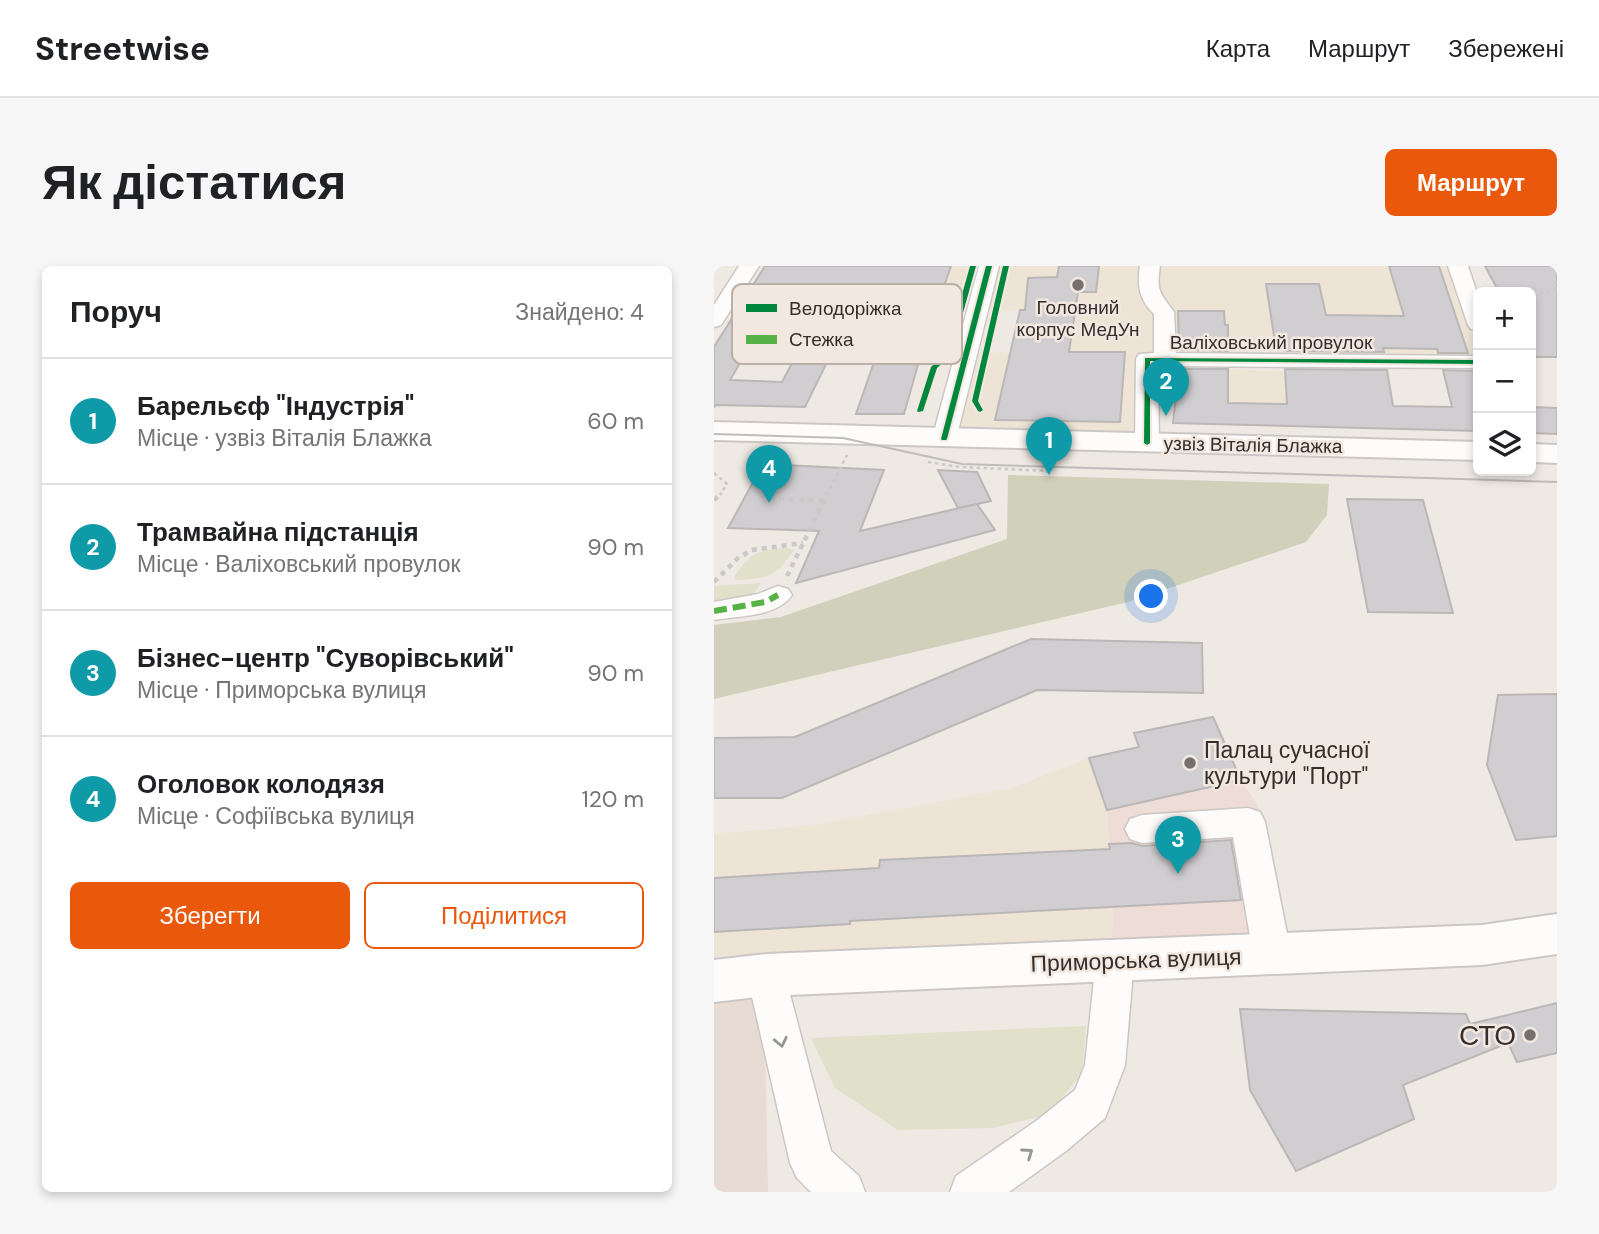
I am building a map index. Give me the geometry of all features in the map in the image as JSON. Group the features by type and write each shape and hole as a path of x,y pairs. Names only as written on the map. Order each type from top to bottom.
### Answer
{"main road":[{"name":"узвіз Віталія Блажка","path":"714,431 1473,451"},
{"path":"1536,453 1557,454"},
{"name":"Приморська вулиця","path":"714,981 766,975 1482,945 1557,934"}],"street":[{"path":"738,284 749,266"},
{"path":"944,439 989,266"},
{"path":"1150,266 1150,299 1153,305 1164,312 1165,359"},
{"path":"1458,266 1473,310"},
{"path":"714,321 732,293"},
{"name":"Валіховський провулок","path":"1147,443 1147,359 1473,362"},
{"path":"714,611 765,602 778,595"},
{"path":"1142,828 1248,822 1272,954"},
{"path":"972,1192 1051,1136 1090,1104 1105,1065 1115,960"},
{"path":"766,975 789,1076 802,1112 812,1163 843,1192"}],"path":[{"path":"1540,293 1557,291 1554,282 1557,282"},
{"path":"778,595 852,444"},
{"path":"714,473 727,484 726,489 714,500"},
{"path":"779,499 824,501"},
{"path":"714,582 728,572 740,556 760,547 803,543"}],"shaded area":[{"path":"853,266 991,266 965,347 962,347 962,284 844,284"},
{"path":"994,266 1447,266 1473,337 1473,358 1141,353 1140,433 943,433 967,352 1068,354 1075,311 983,310"},
{"path":"1177,368 1353,373 1361,429 1174,423"},
{"path":"1213,717 1241,779 1264,816 1286,950 1111,957 1113,909 1107,810 1089,758 1139,747 1134,733"},
{"path":"1089,758 1107,810 1113,909 1111,957 714,975 714,834 816,825 1012,788"},
{"path":"764,978 768,1192 714,1192 714,984"}],"green space":[{"path":"1008,475 1329,484 1327,515 1306,542 1128,602 714,699 714,625 781,617 1007,539"},
{"path":"787,548 794,550 782,566 770,575 747,580 734,578 744,563 755,554"},
{"path":"761,583 752,597 714,604 714,586"},
{"path":"1086,1026 1082,1074 1047,1115 993,1128 898,1130 835,1088 811,1038"}],"building":[{"path":"765,266 951,266 945,284 754,284"},
{"path":"1059,266 1099,266 1096,292 1078,292 1069,352 1125,352 1120,422 995,420 1020,310 1025,310 1028,278 1057,277"},
{"path":"1389,266 1439,266 1468,353 1438,353 1437,349 1383,348 1384,352 1276,349 1266,284 1319,284 1326,315 1404,316"},
{"path":"1485,266 1557,266 1557,357 1536,357 1536,287 1496,287"},
{"path":"1178,311 1224,311 1225,325 1228,325 1228,351 1179,350"},
{"path":"732,318 732,364 739,364 730,380 782,382 791,364 826,364 805,407 714,407 714,347"},
{"path":"873,364 918,364 904,414 856,414"},
{"path":"1179,369 1228,369 1228,403 1287,404 1285,369 1387,370 1393,406 1452,407 1443,370 1473,371 1473,431 1173,423"},
{"path":"1536,407 1557,408 1557,434 1536,433"},
{"path":"763,464 884,470 860,531 977,504 995,530 796,583 819,531 728,528"},
{"path":"938,470 977,472 991,501 958,508"},
{"path":"1347,499 1423,500 1453,613 1368,612"},
{"path":"1031,639 1202,643 1203,693 1037,690 782,798 714,798 714,738 795,737"},
{"path":"1557,694 1557,836 1516,840 1487,765 1498,695"},
{"name":"Палац сучасної культури \"Порт\"","path":"1213,717 1241,780 1107,810 1089,758 1139,747 1134,733"},
{"path":"1231,840 1241,900 850,921 850,924 714,932 714,878 879,868 880,860 1110,849 1109,844 1132,843 1142,846"},
{"path":"1557,1003 1557,1053 1517,1062 1508,1043 1403,1085 1414,1119 1296,1171 1250,1090 1240,1009 1466,1014 1470,1024"}],"tram line":[{"path":"714,434 843,438 962,464 1557,482"}],"marked path":[{"path":"714,611 765,602 778,595"}],"cycle path":[{"path":"962,306 973,266"},
{"path":"944,439 989,266"},
{"path":"980,410 975,401 1006,266"},
{"path":"1147,443 1147,359 1473,362"},
{"path":"920,411 934,367 938,364"}],"place":[{"name":"Головний корпус МедУн","path":"1078,285"},
{"name":"Трамвайна підстанція","path":"1166,416"},
{"name":"Барельєф \"Індустрія\"","path":"1049,475"},
{"name":"Оголовок колодязя","path":"769,503"},
{"name":"Палац сучасної культури \"Порт\"","path":"1190,763"},
{"name":"Бізнес-центр \"Суворівський\"","path":"1178,874"},
{"name":"СТО","path":"1530,1035"}]}
